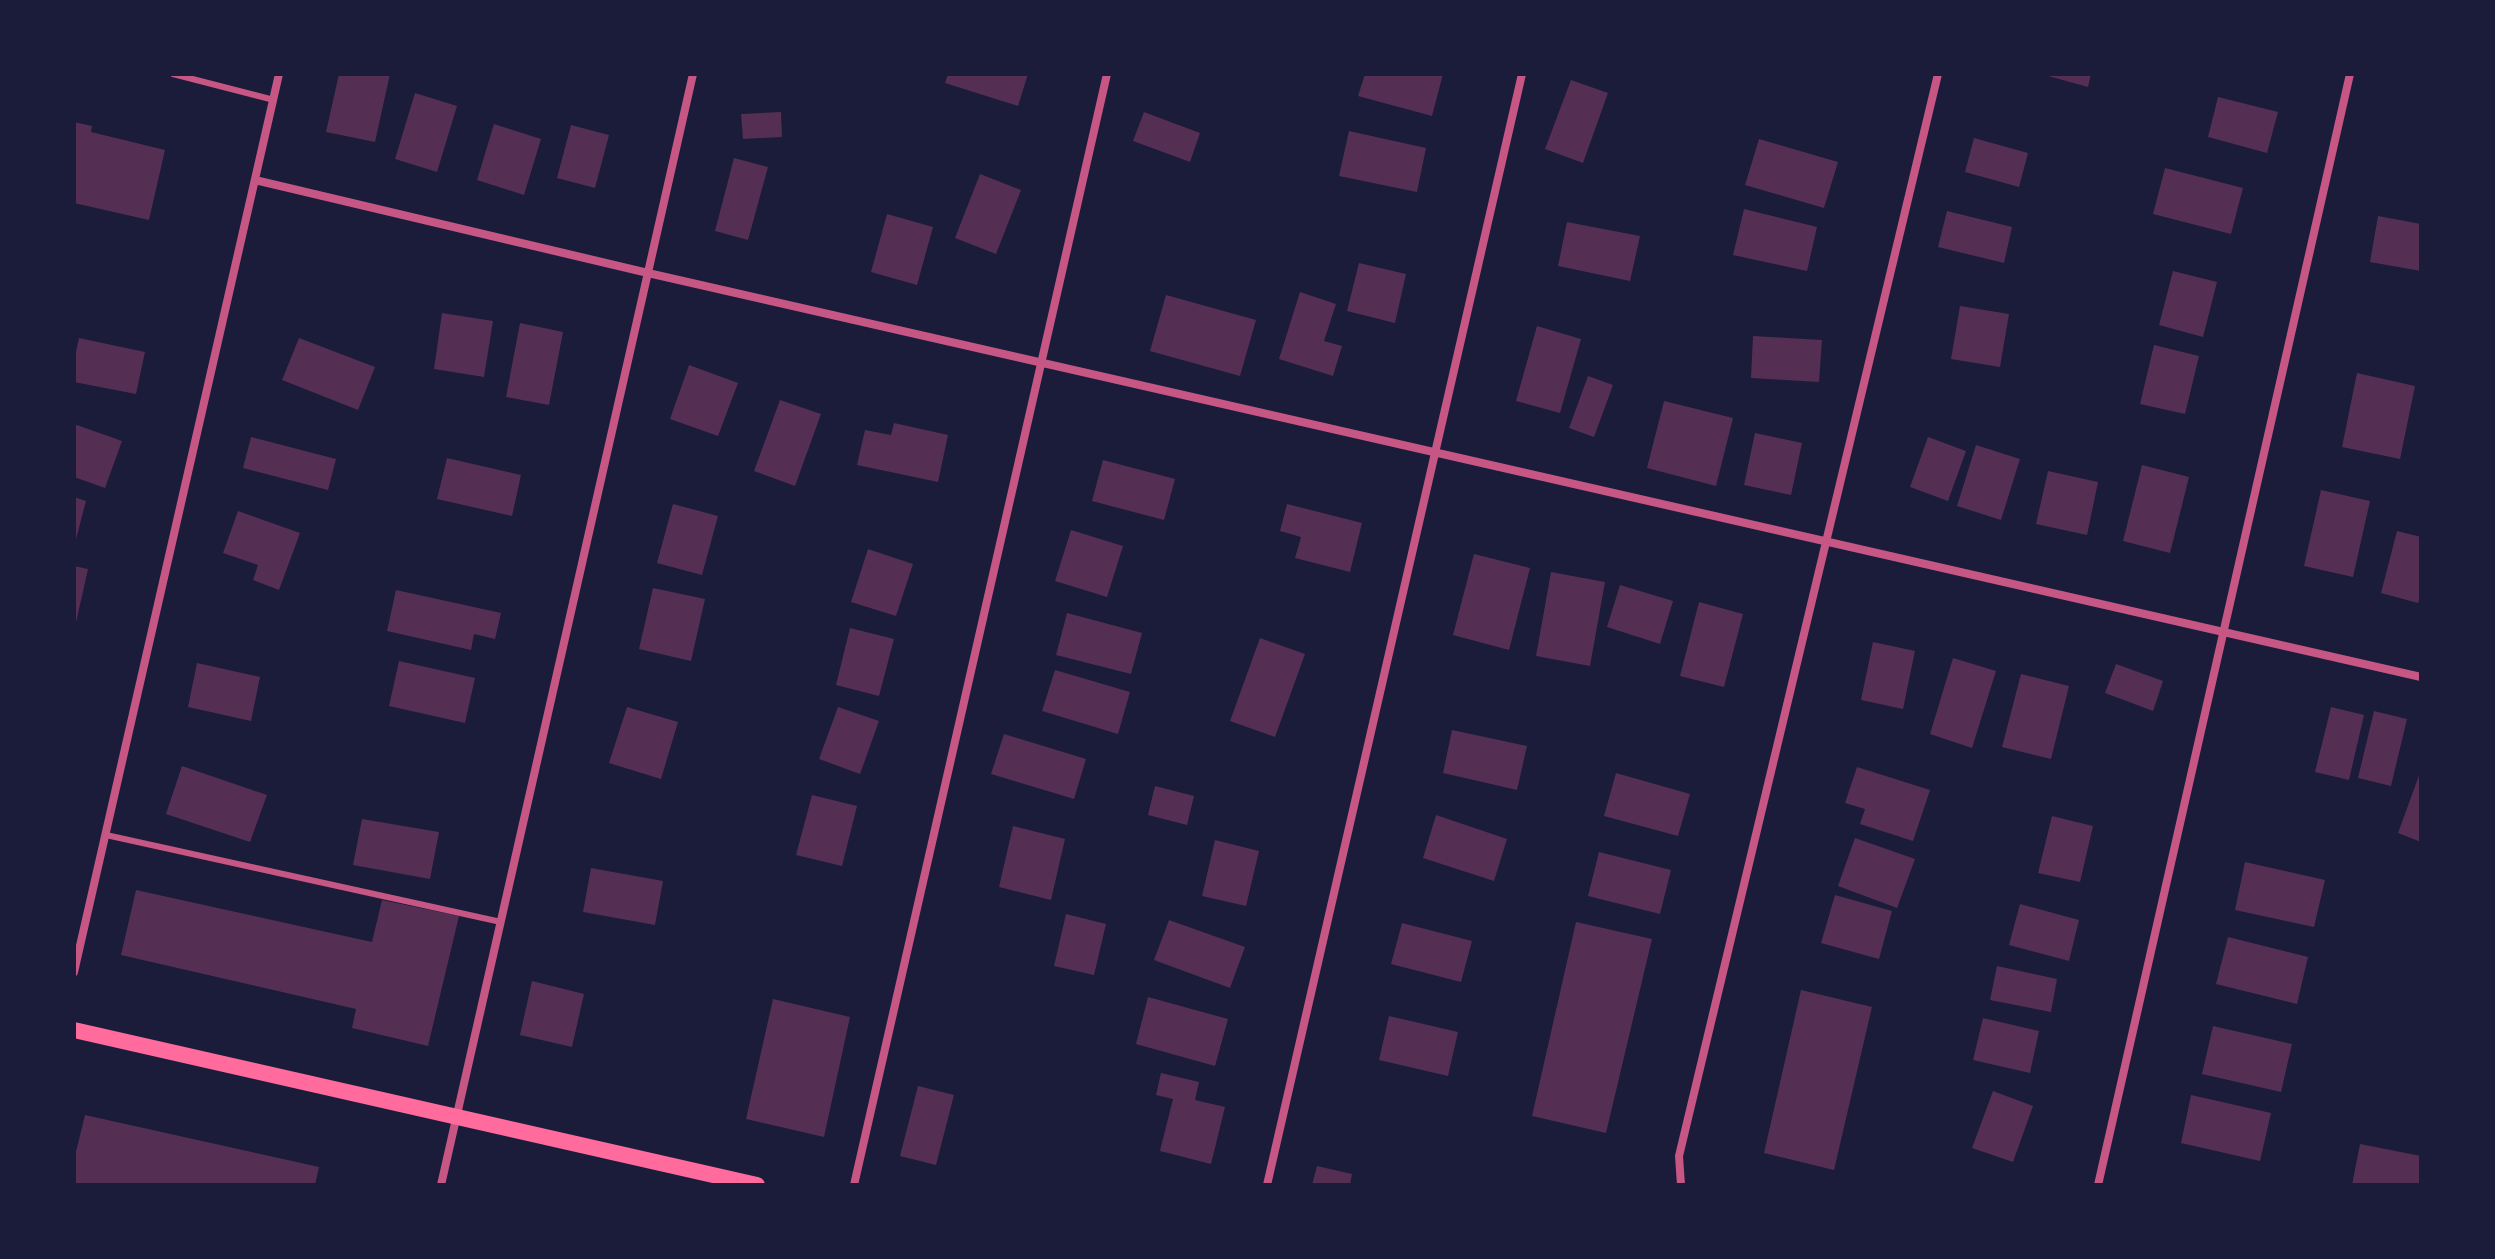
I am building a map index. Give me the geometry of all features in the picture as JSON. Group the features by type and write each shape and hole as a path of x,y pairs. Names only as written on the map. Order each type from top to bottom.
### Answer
{"main road":[{"path":"74,1030 757,1185"}],"street":[{"path":"74,972 279,74"},
{"path":"441,1185 693,74"},
{"path":"854,1185 1107,74"},
{"path":"1267,1185 1522,74"},
{"path":"1681,1185 1679,1156 1938,74"},
{"path":"2098,1185 2350,74"},
{"path":"255,180 648,273 2421,677"}],"lane":[{"path":"173,74 274,100"},
{"path":"106,835 501,922"}],"building":[{"path":"339,74 390,74 375,142 326,132"},
{"path":"948,74 1028,74 1018,106 945,83"},
{"path":"1365,74 1443,74 1432,116 1358,96"},
{"path":"2041,74 2091,74 2088,87"},
{"path":"1571,80 1608,93 1583,163 1545,149"},
{"path":"415,93 457,106 437,172 395,159"},
{"path":"2218,97 2278,112 2267,153 2208,137"},
{"path":"781,112 782,137 743,139 741,114"},
{"path":"1144,112 1200,133 1190,162 1133,141"},
{"path":"74,122 92,126 91,132 165,150 149,220 74,203"},
{"path":"494,124 541,139 524,195 477,180"},
{"path":"571,125 609,135 595,188 557,178"},
{"path":"1349,131 1426,148 1417,192 1339,176"},
{"path":"1974,138 2028,153 2019,187 1965,172"},
{"path":"1759,139 1838,162 1824,208 1745,185"},
{"path":"734,158 768,167 748,240 715,231"},
{"path":"2165,168 2243,188 2231,234 2153,214"},
{"path":"980,174 1021,190 996,254 955,238"},
{"path":"1744,209 1817,227 1807,271 1733,255"},
{"path":"1947,211 2012,227 2004,263 1938,247"},
{"path":"887,214 933,227 917,285 871,272"},
{"path":"2378,216 2421,224 2421,271 2370,262"},
{"path":"1567,222 1640,236 1630,281 1558,266"},
{"path":"1359,263 1406,274 1395,323 1347,311"},
{"path":"2173,271 2217,282 2203,337 2159,325"},
{"path":"1300,292 1336,304 1324,341 1342,346 1333,376 1279,359"},
{"path":"1166,295 1256,320 1240,376 1150,351"},
{"path":"1960,306 2009,314 2000,367 1951,359"},
{"path":"442,313 493,321 484,377 434,369"},
{"path":"520,323 563,332 549,405 506,397"},
{"path":"1537,326 1581,339 1560,413 1516,401"},
{"path":"1753,336 1822,340 1819,382 1751,378"},
{"path":"79,338 145,352 136,394 74,382"},
{"path":"299,338 375,367 358,410 282,380"},
{"path":"2154,345 2199,356 2185,414 2140,404"},
{"path":"689,365 738,383 718,436 670,419"},
{"path":"2357,373 2415,386 2400,459 2342,447"},
{"path":"1588,376 1613,385 1594,437 1569,428"},
{"path":"780,400 821,414 795,486 754,471"},
{"path":"1664,401 1733,418 1716,486 1647,468"},
{"path":"894,423 948,435 938,482 857,465 865,430 891,435"},
{"path":"74,424 122,441 105,488 74,477"},
{"path":"1755,433 1802,443 1791,495 1744,485"},
{"path":"251,437 336,459 328,490 243,468"},
{"path":"1928,437 1966,451 1948,501 1910,487"},
{"path":"1976,445 2020,459 2001,520 1957,506"},
{"path":"447,458 521,475 512,516 437,499"},
{"path":"1103,460 1175,479 1164,520 1092,501"},
{"path":"2142,465 2189,477 2170,553 2123,541"},
{"path":"2048,471 2098,482 2087,535 2036,524"},
{"path":"2321,490 2370,501 2353,577 2304,566"},
{"path":"74,497 86,501 75,543 74,543"},
{"path":"673,504 718,516 702,575 657,563"},
{"path":"1287,504 1362,523 1350,572 1295,558 1301,537 1280,531"},
{"path":"238,511 300,533 279,590 253,580 258,565 223,553"},
{"path":"1071,530 1123,546 1107,597 1055,581"},
{"path":"2397,531 2421,537 2421,593 2418,603 2381,593"},
{"path":"868,549 913,564 896,616 851,602"},
{"path":"1474,554 1530,568 1509,650 1453,635"},
{"path":"74,566 88,569 75,627 74,626"},
{"path":"1551,572 1605,582 1590,666 1536,656"},
{"path":"1620,585 1673,601 1660,644 1607,627"},
{"path":"653,588 705,599 691,661 639,649"},
{"path":"396,590 501,613 495,639 474,634 471,650 387,631"},
{"path":"1699,602 1743,614 1724,687 1680,676"},
{"path":"1067,613 1142,633 1131,674 1056,655"},
{"path":"850,628 894,639 879,696 836,685"},
{"path":"1260,638 1305,654 1275,737 1230,721"},
{"path":"1873,642 1915,651 1903,709 1861,700"},
{"path":"1953,658 1996,671 1972,748 1930,734"},
{"path":"399,661 475,678 465,723 389,706"},
{"path":"197,663 260,677 251,721 188,707"},
{"path":"2116,664 2163,681 2153,711 2105,693"},
{"path":"1055,670 1130,692 1118,734 1042,711"},
{"path":"2021,674 2069,686 2051,759 2002,747"},
{"path":"627,707 678,722 661,779 609,763"},
{"path":"838,707 879,721 860,774 819,759"},
{"path":"2331,707 2364,715 2349,780 2315,772"},
{"path":"2374,711 2407,719 2391,786 2358,778"},
{"path":"1452,730 1527,746 1517,790 1443,773"},
{"path":"1004,734 1086,759 1074,799 991,774"},
{"path":"182,766 267,795 250,842 166,814"},
{"path":"1857,767 1930,790 1913,841 1860,824 1865,809 1845,803"},
{"path":"2421,770 2421,842 2398,833"},
{"path":"1616,773 1690,794 1678,836 1604,816"},
{"path":"1155,786 1194,796 1187,825 1148,815"},
{"path":"812,795 857,806 842,866 796,855"},
{"path":"1436,815 1507,839 1494,881 1423,858"},
{"path":"2052,816 2093,826 2080,882 2038,873"},
{"path":"362,819 439,832 430,879 353,865"},
{"path":"1013,826 1065,839 1051,900 999,887"},
{"path":"1855,838 1915,859 1897,908 1838,886"},
{"path":"1215,840 1259,851 1246,906 1202,896"},
{"path":"1599,852 1671,870 1660,914 1588,896"},
{"path":"2245,862 2325,880 2314,927 2235,910"},
{"path":"591,868 663,881 655,925 583,912"},
{"path":"136,890 372,942 382,900 459,916 428,1046 352,1028 356,1009 121,955"},
{"path":"1835,895 1892,911 1879,959 1821,943"},
{"path":"2020,904 2079,920 2069,961 2009,945"},
{"path":"1066,914 1106,924 1094,975 1054,966"},
{"path":"1169,920 1245,947 1230,988 1154,960"},
{"path":"1576,922 1652,939 1606,1133 1532,1116"},
{"path":"1402,923 1472,941 1461,982 1391,964"},
{"path":"2228,937 2308,957 2297,1004 2216,984"},
{"path":"1997,966 2057,979 2051,1012 1990,1000"},
{"path":"532,981 584,994 572,1047 520,1035"},
{"path":"1801,990 1872,1007 1834,1170 1764,1153"},
{"path":"1148,997 1228,1019 1215,1066 1136,1044"},
{"path":"773,999 850,1017 824,1137 746,1119"},
{"path":"1389,1016 1458,1032 1448,1076 1379,1060"},
{"path":"1983,1018 2039,1031 2030,1073 1973,1060"},
{"path":"2213,1026 2292,1044 2281,1092 2202,1074"},
{"path":"1161,1073 1199,1082 1195,1100 1225,1107 1211,1164 1160,1151 1173,1099 1156,1095"},
{"path":"918,1086 954,1095 936,1165 900,1156"},
{"path":"1993,1091 2033,1106 2013,1162 1972,1148"},
{"path":"2191,1095 2271,1113 2260,1161 2181,1143"},
{"path":"85,1115 319,1167 315,1185 74,1185 74,1160"},
{"path":"2360,1144 2421,1156 2421,1185 2352,1185"},
{"path":"1317,1166 1352,1174 1350,1185 1312,1185"}]}
